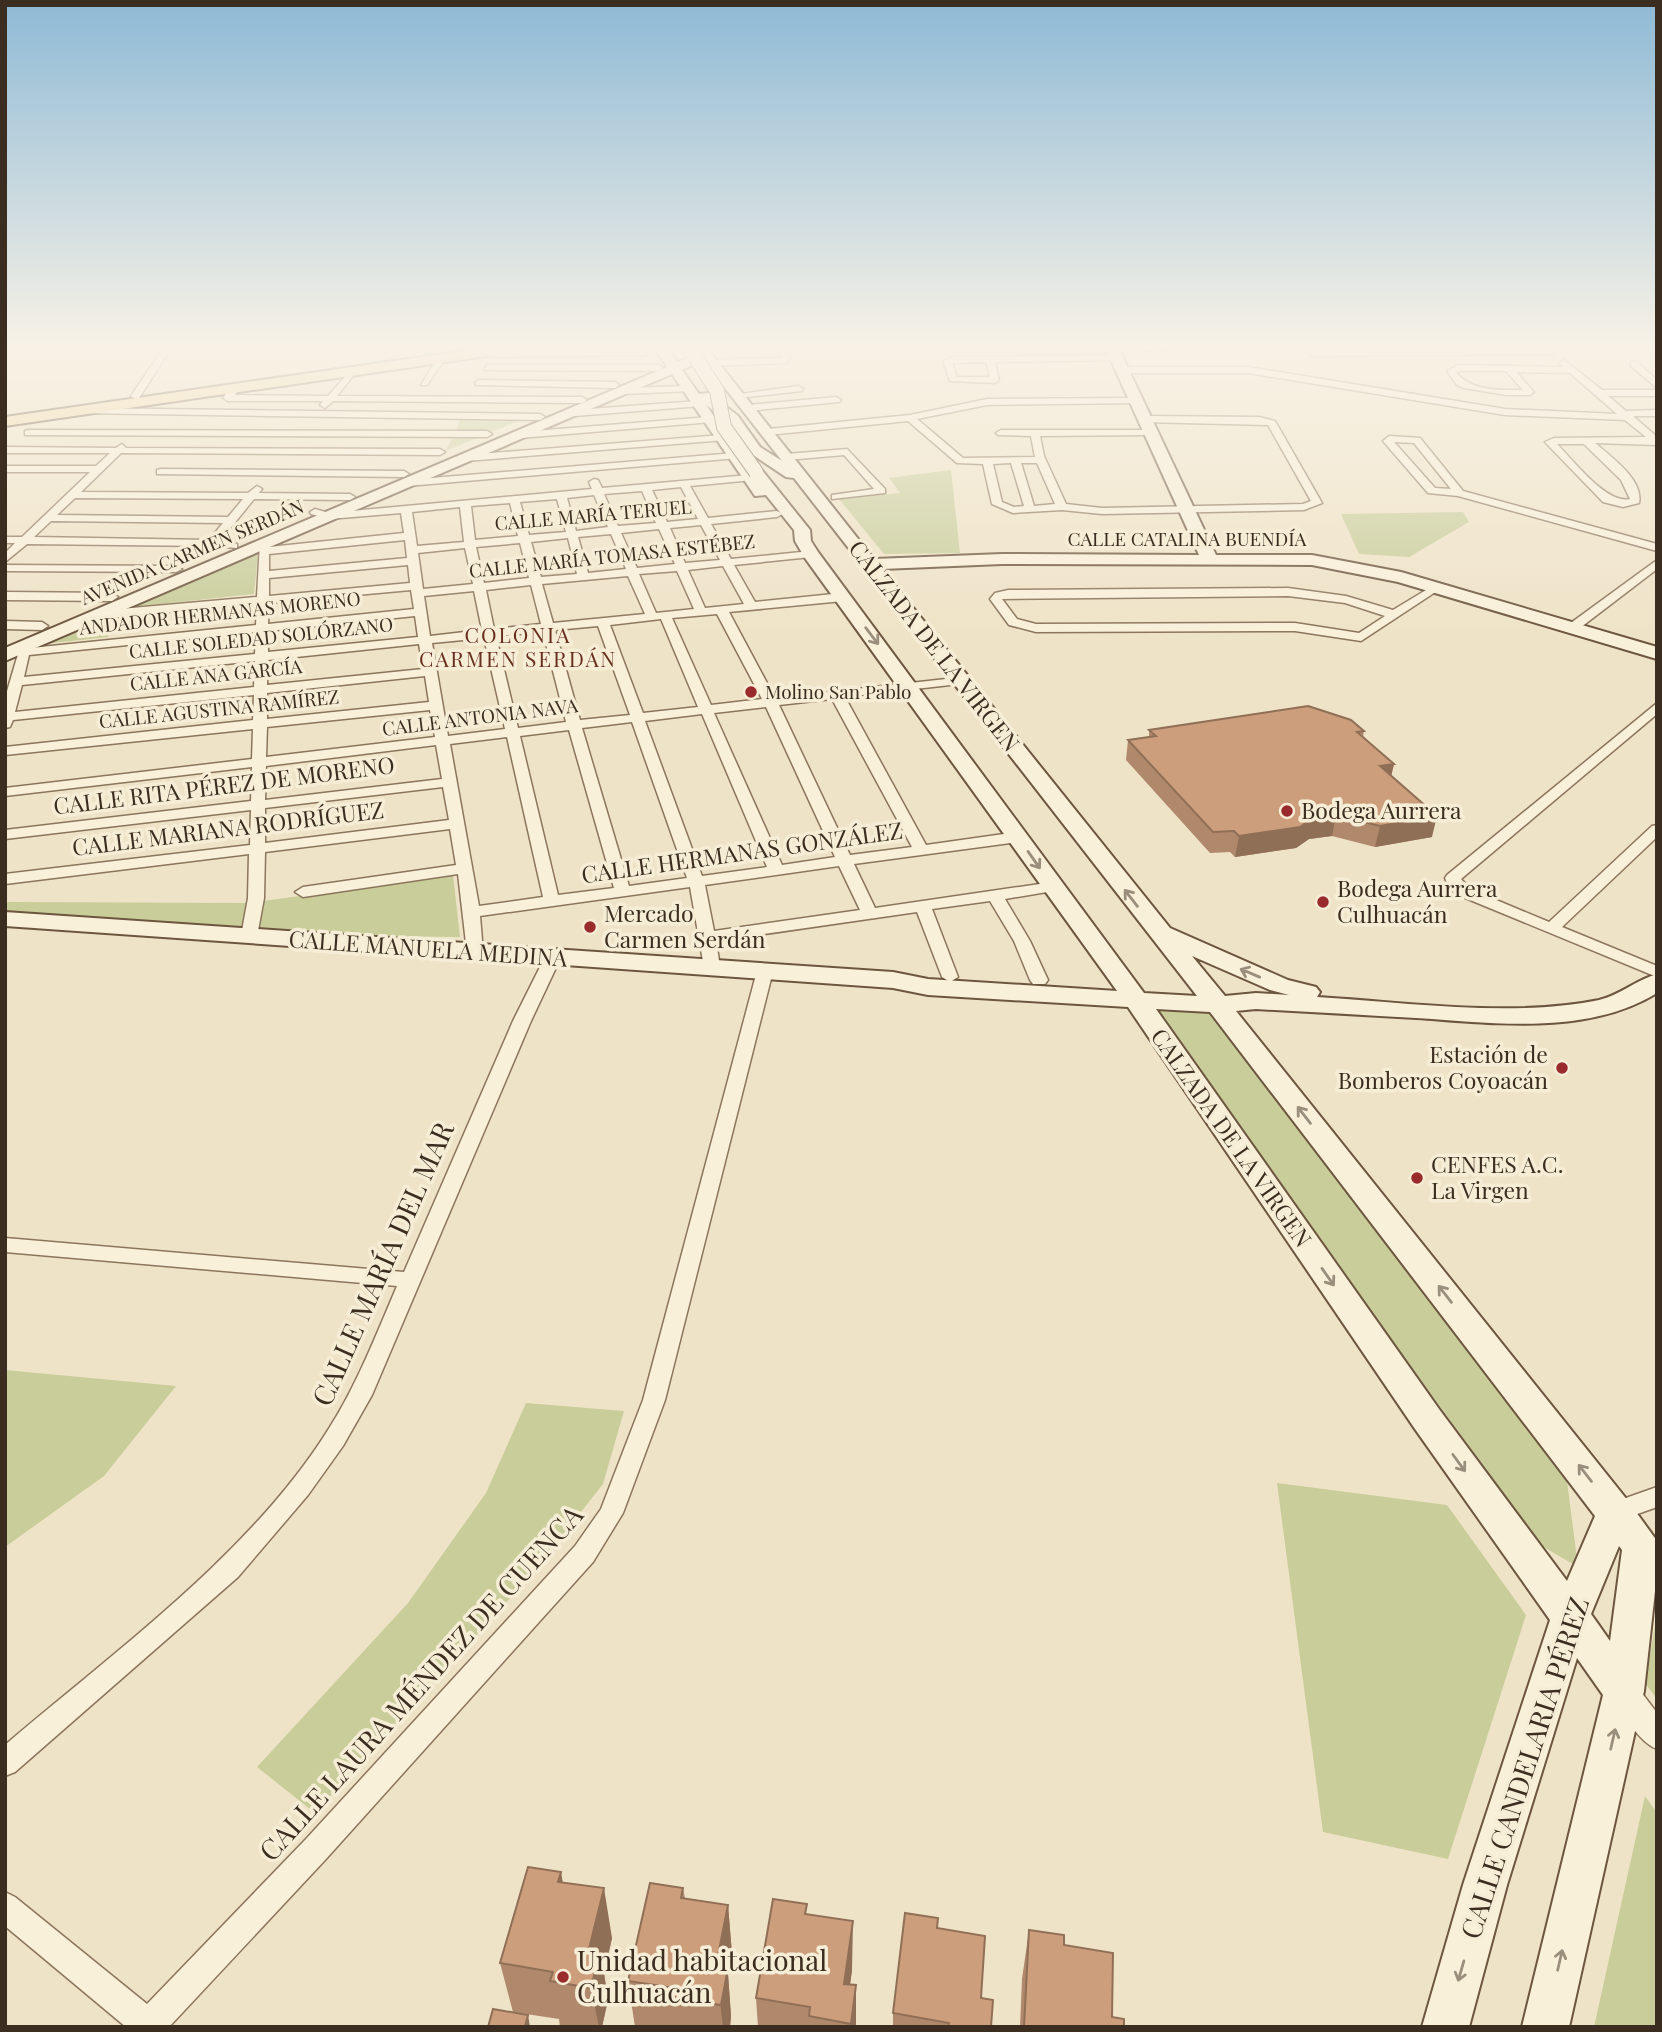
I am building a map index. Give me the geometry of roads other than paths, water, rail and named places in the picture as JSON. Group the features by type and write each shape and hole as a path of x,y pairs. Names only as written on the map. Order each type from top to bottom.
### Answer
{"street":[{"path":"5,559 129,442"},
{"path":"212,543 295,442"},
{"path":"5,450 444,453 448,442"},
{"name":"AVENIDA CARMEN SERDÁN","path":"5,641 233,546 322,514 406,478 444,453 474,442"},
{"name":"AVENIDA CARMEN SERDÁN","path":"5,655 24,650 98,615 264,548 350,497 466,458 504,442"},
{"path":"577,442 632,572 658,616 706,710 777,871"},
{"path":"466,458 673,442"},
{"name":"CALZADA DE LA VIRGEN","path":"725,442 802,530 807,548"},
{"name":"CALZADA DE LA VIRGEN","path":"733,442 777,514 790,532 807,548 911,687 1130,993 1427,1419 1657,1736"},
{"name":"CALZADA DE LA VIRGEN","path":"749,442 755,450 807,485"},
{"name":"CALZADA DE LA VIRGEN","path":"775,442 959,680 1652,1556"},
{"path":"938,442 961,461 1042,460"},
{"path":"1037,442 1062,507"},
{"path":"1153,442 1209,558"},
{"path":"988,462 997,504 1013,510 1062,507 1102,511 1185,510 1304,507 1317,503 1283,442"},
{"path":"1389,442 1432,491 1459,493 1657,548"},
{"path":"1418,442 1459,493"},
{"path":"1556,442 1550,442 1607,500 1623,504 1635,501 1636,495 1631,485 1588,442"},
{"path":"150,483 181,451"},
{"path":"787,457 841,452 851,454 881,489 878,492 836,497"},
{"path":"72,495 150,483 270,473 406,478 589,468 735,456"},
{"path":"1015,461 1030,509"},
{"path":"5,469 100,469"},
{"path":"322,514 598,492 753,475"},
{"path":"150,483 251,495 350,497"},
{"path":"684,484 751,606"},
{"path":"646,487 701,611"},
{"path":"561,495 584,577"},
{"path":"514,499 574,725 623,893"},
{"path":"465,504 470,544 489,634 552,902"},
{"path":"406,509 441,741 472,912 475,952"},
{"name":"CALLE MARÍA TERUEL","path":"412,549 777,514"},
{"path":"48,518 231,520"},
{"path":"5,540 212,543 233,546"},
{"path":"122,569 143,543"},
{"path":"249,936 256,898 257,762 264,548 412,549"},
{"name":"CALLE MARÍA TOMASA ESTÉBEZ","path":"127,627 263,600 537,582 727,563 807,548"},
{"path":"264,575 412,549"},
{"name":"CALLE CATALINA BUENDÍA","path":"872,564 950,560 1312,560 1387,574 1431,592 1657,653"},
{"path":"1572,628 1657,563"},
{"path":"5,568 176,569"},
{"path":"1395,615 1346,600 1288,592 1008,594 999,595 996,599 1013,622 1037,628 1296,627 1361,637 1431,592"},
{"path":"5,596 111,597"},
{"name":"CALLE SOLEDAD SOLÓRZANO","path":"17,682 843,597"},
{"path":"721,609 771,703 870,915"},
{"name":"ANDADOR HERMANAS MORENO","path":"24,650 127,627 262,628 420,612"},
{"path":"98,615 127,627"},
{"path":"603,622 697,883 712,967"},
{"path":"5,625 42,626"},
{"path":"6,719 24,650"},
{"name":"CALLE ANA GARCÍA","path":"6,719 261,689 430,673"},
{"name":"CALLE ANTONIA NAVA","path":"5,792 959,680"},
{"path":"837,695 922,850"},
{"name":"CALLE AGUSTINA RAMÍREZ","path":"5,751 436,705"},
{"path":"1657,708 1453,878 1455,885 1464,892 1657,972"},
{"name":"CALLE RITA PÉREZ DE MORENO","path":"5,835 449,782"},
{"name":"CALLE MARIANA RODRÍGUEZ","path":"5,879 456,824"},
{"path":"1552,928 1657,829"},
{"name":"CALLE HERMANAS GONZÁLEZ","path":"472,912 1018,837"},
{"path":"303,892 463,869"},
{"path":"708,937 1053,887"},
{"path":"995,896 1022,941 1039,980"},
{"path":"923,907 938,940 950,977"},
{"name":"CALLE MANUELA MEDINA","path":"5,919 893,980"},
{"path":"1158,931 1279,985 1363,1005"},
{"name":"CALLE MARÍA DEL MAR","path":"5,1763 229,1569 300,1488 335,1439 361,1395 522,1021 553,957"},
{"name":"CALLE LAURA MÉNDEZ DE CUENCA","path":"148,2026 316,1849 584,1554 611,1513 654,1400 765,971"},
{"path":"893,980 928,976 1039,980 1130,993"},
{"path":"893,980 928,987 1211,997 1510,1016 1569,1013 1606,1006 1631,998 1657,982"},
{"path":"5,1245 412,1280"},
{"path":"1615,1512 1657,1497"},
{"name":"CALLE CANDELARIA PÉREZ","path":"1445,2027 1485,1885 1571,1615 1615,1512"},
{"path":"1545,2027 1624,1690 1652,1556"},
{"path":"5,1908 148,2026"}],"place":[{"name":"Molino San Pablo","path":"751,692"},
{"name":"Bodega Aurrera","path":"1287,811"},
{"name":"Bodega Aurrera Culhuacán","path":"1323,902"},
{"name":"Mercado Carmen Serdán","path":"590,927"},
{"name":"Estación de Bomberos Coyoacán","path":"1562,1068"},
{"name":"CENFES A.C. La Virgen","path":"1417,1178"},
{"name":"Unidad habitacional Culhuacán","path":"563,1977"}],"district":[{"name":"COLONIA CARMEN SERDÁN","path":"518,648"}]}
